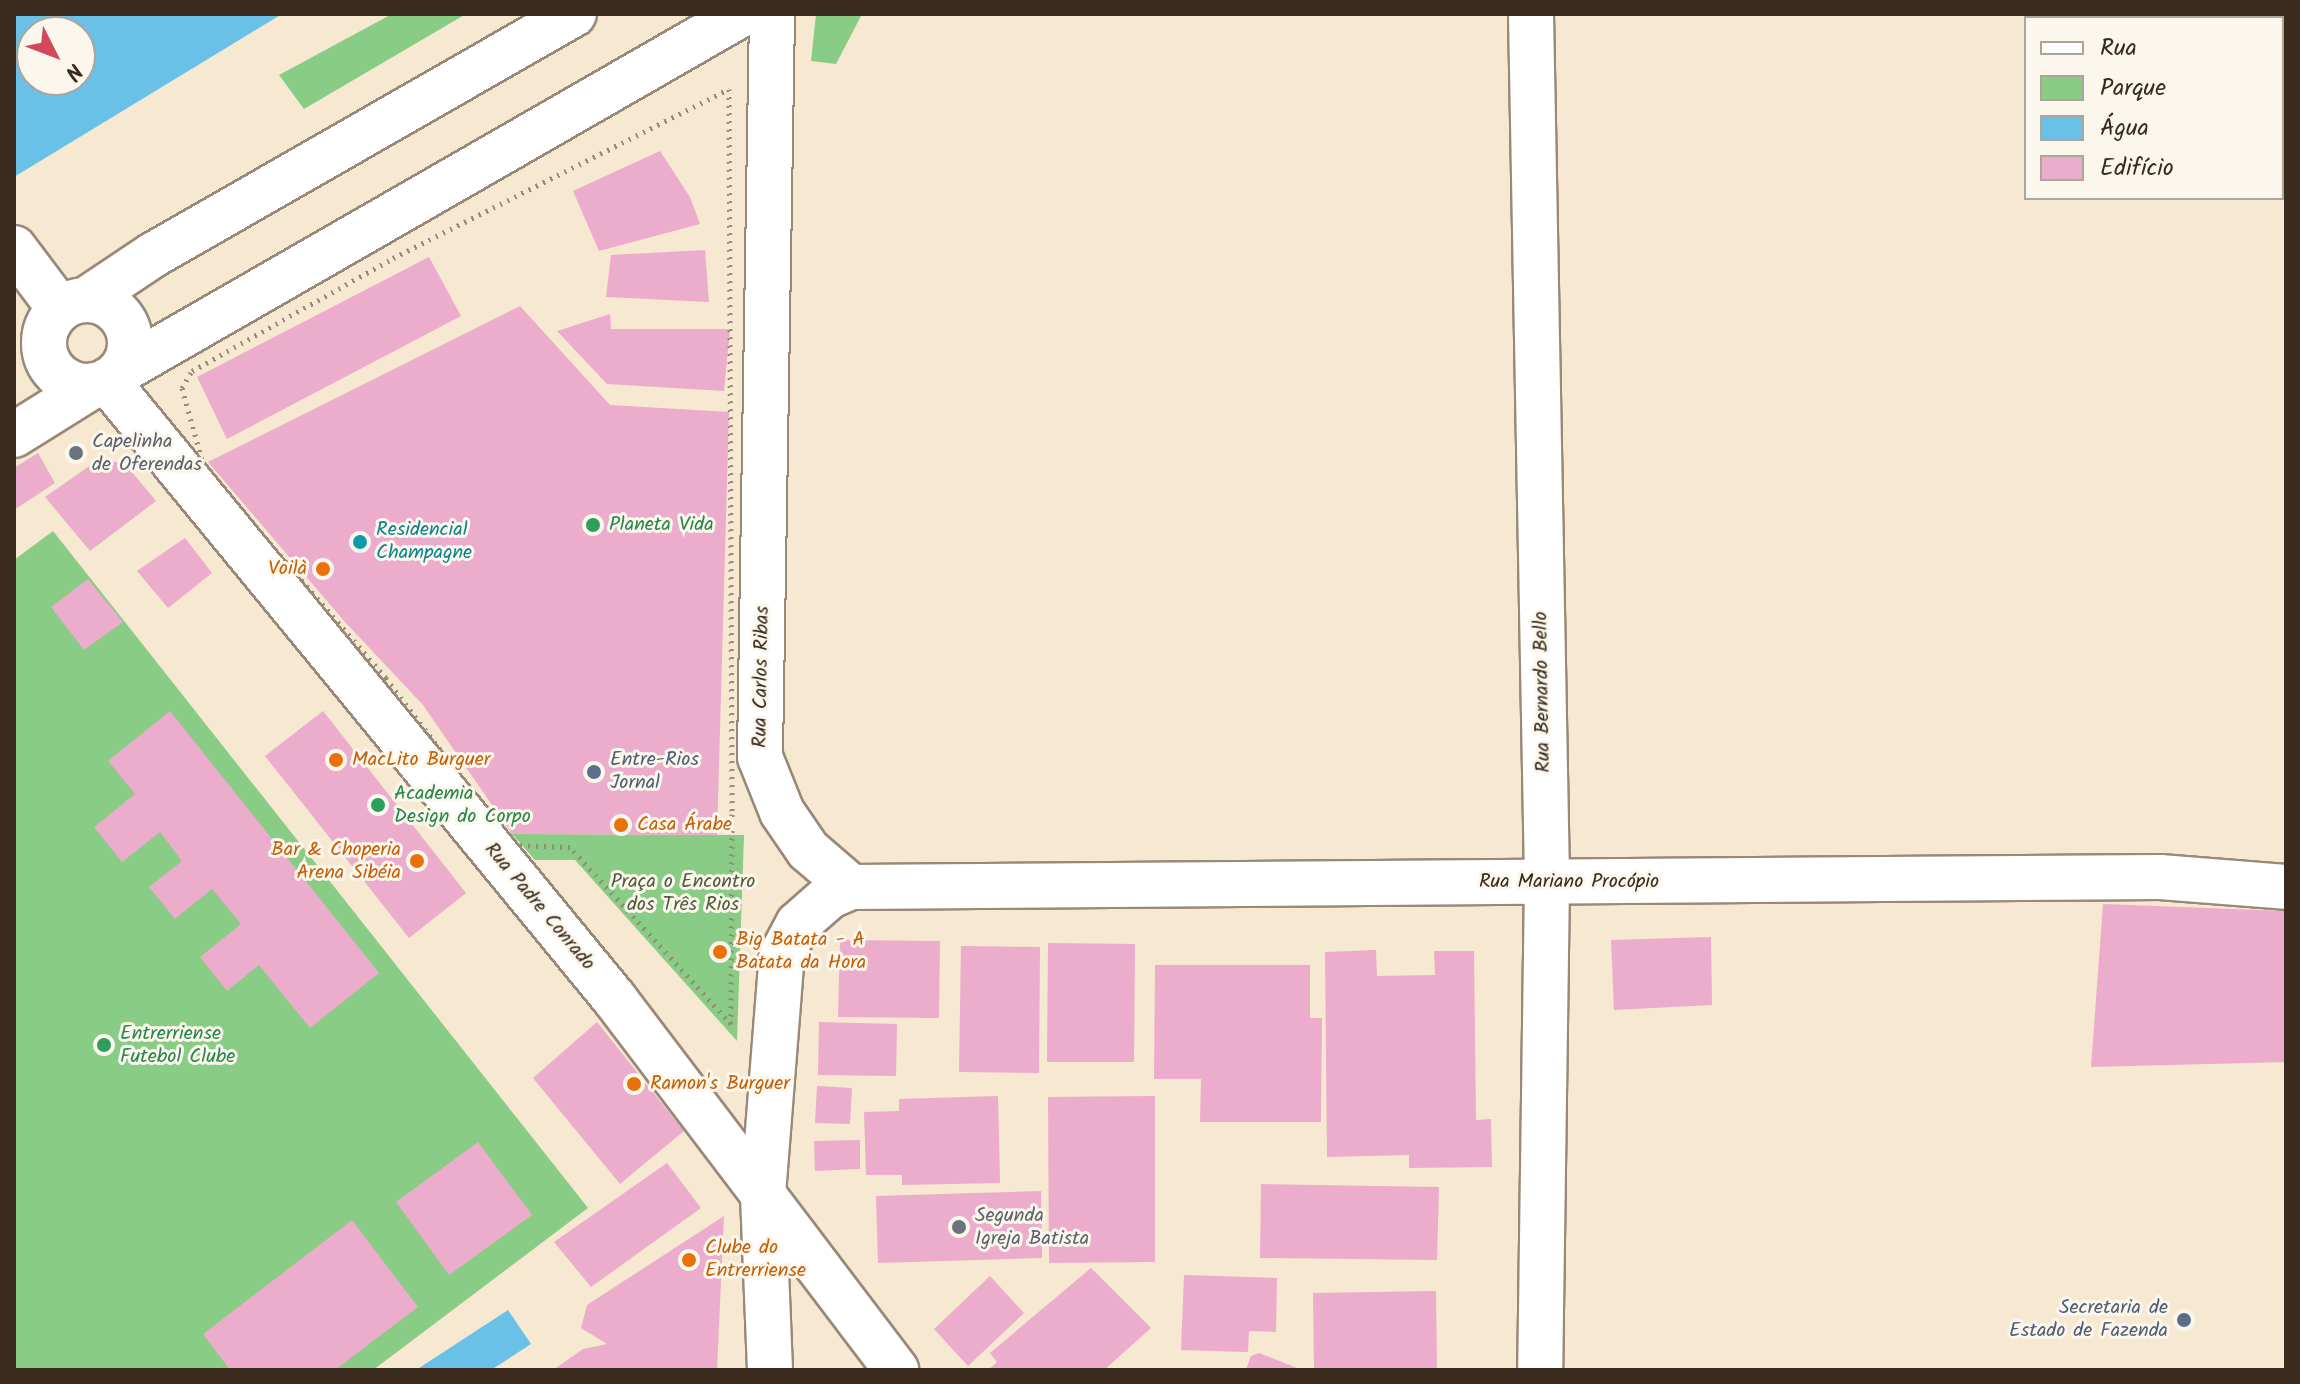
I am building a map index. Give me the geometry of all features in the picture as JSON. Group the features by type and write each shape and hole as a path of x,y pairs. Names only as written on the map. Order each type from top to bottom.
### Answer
{"street":[{"path":"53,316 114,308 129,331 127,360 106,379 80,386 55,373 43,346 53,316 153,255 574,14"},
{"path":"14,435 106,379 742,14"},
{"name":"Rua Carlos Ribas","path":"772,14 760,757 782,812 808,850 851,887"},
{"name":"Rua Bernardo Bello","path":"1531,14 1547,882 1540,1370"},
{"path":"16,250 53,316"},
{"name":"Rua Padre Conrado","path":"106,379 614,998 896,1370"},
{"name":"Rua Mariano Procópio","path":"851,887 2160,877 2286,887"},
{"path":"770,1370 763,1194 782,954 798,924 830,896 851,887"}],"path":[{"path":"729,89 732,814 731,1024 570,847 513,845 386,678 204,467 182,388 192,371 393,258 729,89"}],"green space":[{"path":"392,14 466,14 304,109 279,75"},
{"path":"816,14 862,14 836,64 811,61"},
{"path":"53,531 588,1208 373,1370 14,1370 14,560"},
{"name":"Praça o Encontro dos Três Rios","path":"512,834 744,835 737,1041 575,860 535,860"}],"water":[{"path":"14,14 282,14 14,177"},
{"path":"508,1310 531,1344 491,1370 416,1370"}],"building":[{"path":"660,151 690,197 700,224 599,251 573,191"},
{"path":"705,250 709,302 606,297 611,255"},
{"path":"429,257 461,316 227,439 197,377"},
{"path":"520,306 610,405 729,412 717,835 512,834 423,705 345,622 208,462"},
{"path":"610,314 611,329 730,329 724,391 607,384 557,331"},
{"path":"38,453 55,483 14,510 14,468"},
{"path":"101,458 126,465 156,501 90,551 45,497"},
{"path":"185,538 212,573 168,608 137,571"},
{"path":"88,579 123,622 84,650 51,607"},
{"path":"170,711 379,973 310,1028 259,965 227,991 200,957 241,924 212,889 175,919 149,887 182,861 160,832 122,862 94,827 135,794 108,761"},
{"path":"323,711 466,893 409,938 265,756"},
{"path":"2103,904 2286,911 2286,1062 2091,1067"},
{"path":"1711,937 1712,1005 1614,1010 1611,940"},
{"path":"840,940 940,941 939,1018 838,1017"},
{"path":"1048,943 1135,944 1134,1062 1047,1062"},
{"path":"961,946 1040,947 1039,1073 959,1072"},
{"path":"1376,950 1377,976 1435,975 1434,951 1474,951 1476,1120 1491,1119 1492,1167 1409,1168 1409,1155 1327,1157 1325,952"},
{"path":"1155,965 1310,965 1310,1018 1322,1018 1321,1122 1200,1122 1201,1079 1154,1079"},
{"path":"597,1022 684,1131 620,1184 533,1078"},
{"path":"819,1022 897,1024 896,1076 818,1075"},
{"path":"817,1086 852,1088 850,1124 815,1123"},
{"path":"998,1096 1000,1183 902,1185 902,1175 866,1175 864,1112 899,1111 899,1099"},
{"path":"1155,1096 1155,1262 1049,1263 1048,1097"},
{"path":"860,1140 860,1169 815,1171 814,1141"},
{"path":"478,1142 532,1215 449,1275 396,1202"},
{"path":"667,1163 701,1208 591,1287 554,1242"},
{"path":"1261,1184 1439,1187 1437,1260 1260,1258"},
{"name":"Segunda Igreja Batista","path":"1041,1191 1042,1258 878,1263 876,1196"},
{"name":"Clube do Entrerriense","path":"724,1216 717,1370 553,1370 583,1349 607,1344 581,1328 587,1305"},
{"path":"352,1220 418,1307 335,1370 230,1370 203,1334"},
{"path":"1091,1268 1151,1328 1104,1370 988,1370 997,1362 990,1353"},
{"path":"1184,1275 1277,1278 1276,1332 1249,1331 1248,1352 1181,1350"},
{"path":"990,1276 1024,1313 968,1366 934,1329"},
{"path":"1436,1291 1437,1370 1314,1370 1313,1293"},
{"path":"1259,1353 1302,1370 1246,1370 1251,1356"}],"place":[{"name":"Capelinha de Oferendas","path":"76,453"},
{"name":"Planeta Vida","path":"593,525"},
{"name":"Residencial Champagne","path":"360,542"},
{"name":"Voilà","path":"323,569"},
{"name":"MacLito Burguer","path":"336,760"},
{"name":"Entre-Rios Jornal","path":"594,772"},
{"name":"Academia Design do Corpo","path":"378,805"},
{"name":"Casa Árabe","path":"621,825"},
{"name":"Bar & Choperia Arena Sibéia","path":"417,861"},
{"name":"Big Batata - A Batata da Hora","path":"720,952"},
{"name":"Entrerriense Futebol Clube","path":"104,1045"},
{"name":"Ramon's Burguer","path":"634,1084"},
{"name":"Segunda Igreja Batista","path":"959,1227"},
{"name":"Clube do Entrerriense","path":"689,1260"},
{"name":"Secretaria de Estado de Fazenda","path":"2184,1320"}]}
